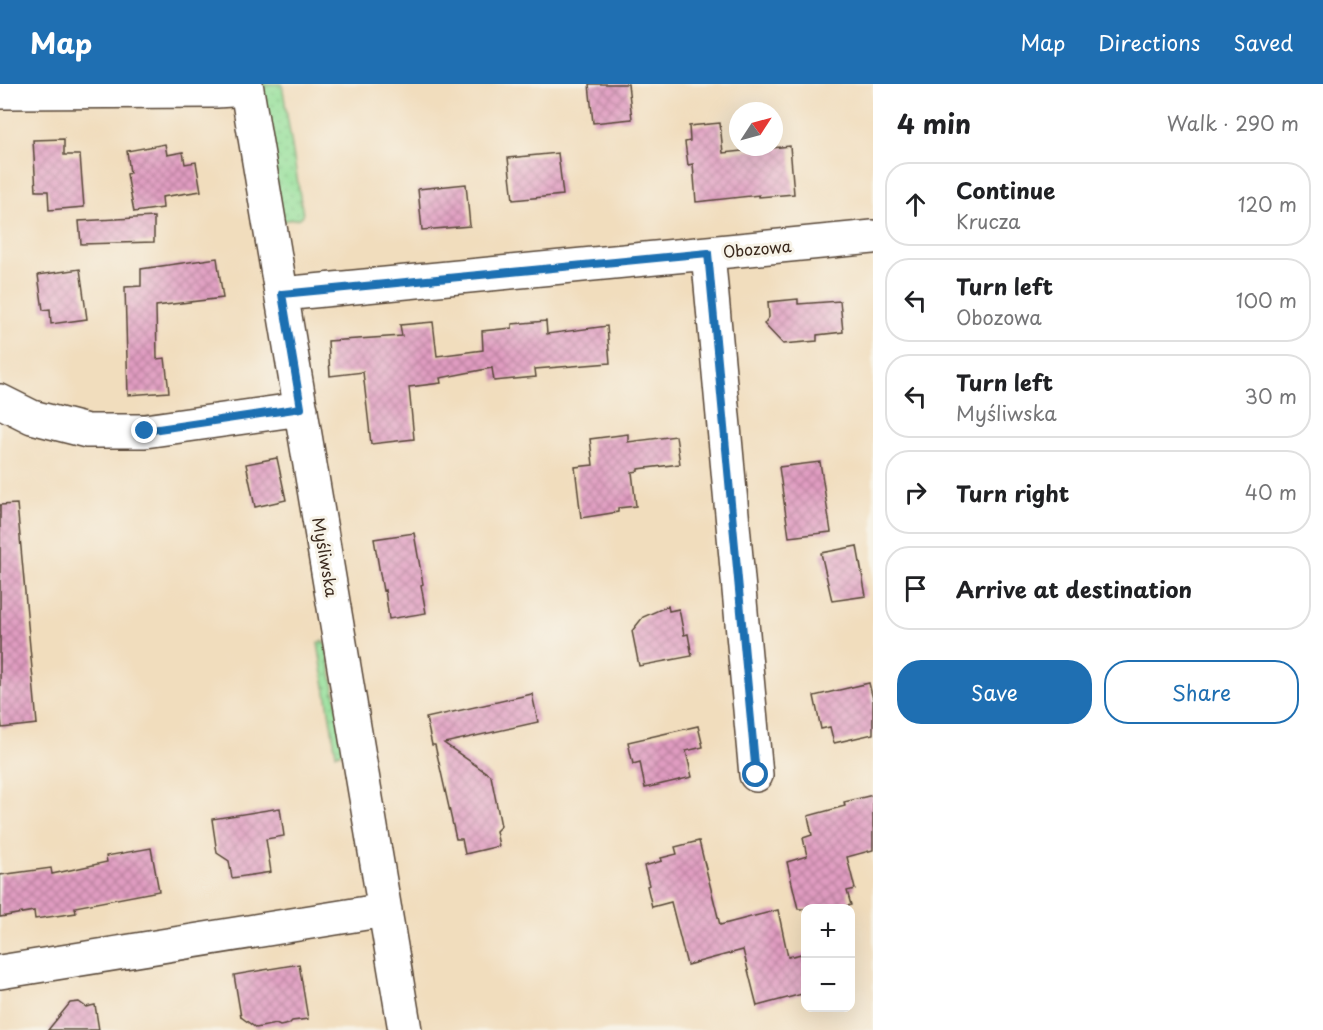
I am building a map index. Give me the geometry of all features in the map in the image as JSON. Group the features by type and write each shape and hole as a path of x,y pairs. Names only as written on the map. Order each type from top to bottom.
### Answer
{"street":[{"path":"0,92 216,91 247,86"},
{"name":"Myśliwska","path":"247,86 405,1030"},
{"name":"Obozowa","path":"282,294 873,237"},
{"path":"708,253 756,775"},
{"path":"0,401 32,417 87,431 145,431 301,408"},
{"path":"0,972 385,910"}],"green space":[{"path":"259,84 282,84 303,215 300,218 282,221"},
{"path":"322,641 326,645 345,748 336,754 318,643"}],"building":[{"path":"589,84 628,84 632,119 593,123"},
{"path":"720,123 723,153 729,152 729,156 783,156 783,147 790,146 794,194 759,197 759,195 696,202 693,164 688,165 685,142 690,141 689,126"},
{"path":"64,139 64,155 80,155 84,207 49,210 48,191 36,191 33,140"},
{"path":"165,144 167,155 183,152 185,164 196,162 201,191 162,197 163,208 134,212 127,174 130,173 127,151"},
{"path":"558,153 563,195 513,200 508,158"},
{"path":"466,184 470,226 422,230 418,189"},
{"path":"154,217 154,242 81,244 79,221"},
{"path":"217,258 223,298 156,306 157,359 165,358 169,392 128,395 125,287 141,286 141,269"},
{"path":"80,269 87,319 51,324 50,309 43,310 38,275"},
{"path":"798,299 798,304 840,301 843,332 817,335 817,341 783,344 764,324 769,317 768,302"},
{"path":"546,321 547,334 607,326 610,363 535,369 536,377 494,381 492,368 440,378 441,383 409,387 414,439 371,444 363,372 330,376 328,341 402,336 400,325 433,322 437,356 483,350 482,331 512,328 512,324"},
{"path":"628,434 628,442 676,436 680,464 638,469 632,472 636,506 618,508 618,512 581,518 575,467 593,465 590,439"},
{"path":"277,458 286,500 255,507 246,464"},
{"path":"820,462 831,532 789,537 779,467"},
{"path":"17,504 37,724 2,728 0,710 0,505"},
{"path":"414,533 426,613 389,619 374,539"},
{"path":"857,546 866,596 832,601 821,553"},
{"path":"668,606 669,611 679,609 684,635 688,634 692,656 639,666 632,631 643,617"},
{"path":"869,683 873,699 873,734 834,743 830,727 821,729 814,696"},
{"path":"532,694 538,722 444,743 491,776 501,826 496,831 499,846 465,854 462,839 456,839 435,745 432,745 426,718"},
{"path":"698,726 703,747 686,751 692,777 645,788 640,762 633,764 628,742"},
{"path":"873,795 873,850 847,857 855,889 847,891 851,904 801,904 801,909 798,909 787,862 807,856 803,838 812,835 808,816 845,806 844,802"},
{"path":"280,808 284,836 266,839 271,872 232,878 229,861 217,853 212,819"},
{"path":"699,841 720,925 778,910 788,957 801,954 801,994 757,1006 743,950 687,965 671,902 652,907 644,866 677,854 675,847"},
{"path":"151,848 159,891 75,907 76,913 35,919 34,911 0,917 0,875 51,868 52,874 107,862 106,856"},
{"path":"299,964 308,1019 292,1021 280,1026 276,1024 256,1028 241,1017 234,975"},
{"path":"79,1002 86,1007 95,1005 99,1030 48,1030 70,1003"}],"route":[{"path":"145,431 301,408 282,294 708,253 756,775"}]}
